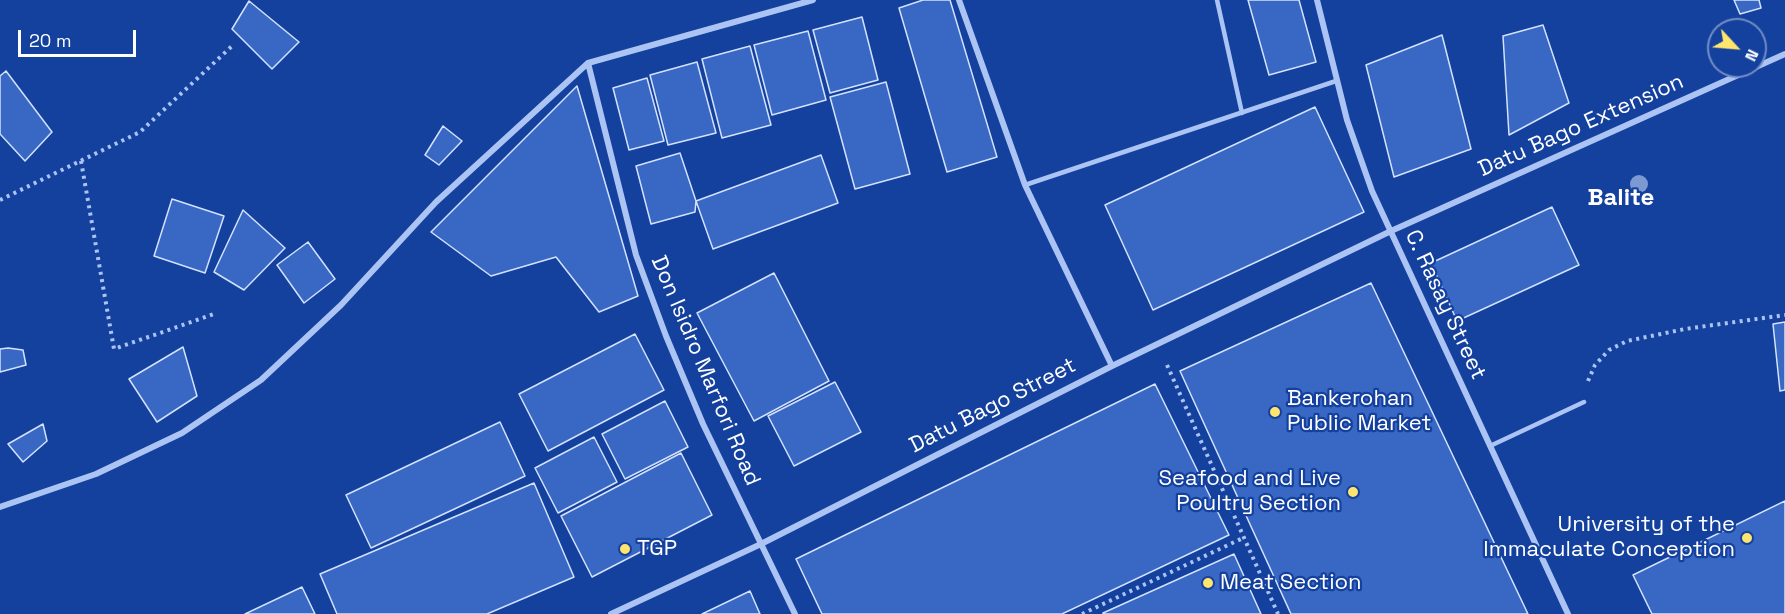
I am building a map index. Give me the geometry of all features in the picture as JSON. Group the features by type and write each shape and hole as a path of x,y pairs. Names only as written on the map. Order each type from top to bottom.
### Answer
{"street":[{"path":"0,507 96,474 182,433 261,380 341,305 436,202 588,63 813,0"},
{"path":"959,0 1025,186 1112,366"},
{"name":"C. Rasay Street","path":"1317,0 1336,81 1363,165 1391,231 1568,614"},
{"name":"Datu Bago Extension","path":"1391,231 1785,54"},
{"name":"Don Isidro Marfori Road","path":"588,63 636,255 666,336 703,424 795,614"},
{"name":"Datu Bago Street","path":"611,614 761,544 1112,366 1159,346 1391,231"}],"lane":[{"path":"1217,0 1242,113"},
{"path":"1025,186 1336,81"},
{"path":"1490,446 1584,402"}],"path":[{"path":"0,200 140,132 232,46"},
{"path":"81,161 114,349 217,313"},
{"path":"1584,402 1587,382 1595,365 1609,350 1627,341 1685,329 1785,315"},
{"path":"1159,346 1278,614"},
{"path":"1082,614 1243,538"}],"building":[{"path":"923,0 950,0 997,157 947,172 899,8"},
{"path":"1248,0 1299,0 1316,62 1269,75"},
{"path":"1734,0 1759,0 1761,8 1740,14"},
{"path":"249,1 299,42 272,69 232,29"},
{"path":"862,17 878,80 830,93 813,30"},
{"path":"1543,25 1569,103 1509,135 1503,36"},
{"path":"808,31 826,100 772,115 754,45"},
{"path":"1442,35 1471,149 1394,177 1366,65"},
{"path":"750,46 771,125 722,138 702,59"},
{"path":"697,62 716,133 668,145 650,75"},
{"path":"6,71 52,132 25,161 0,134 0,76"},
{"path":"647,78 664,141 629,150 613,88"},
{"path":"886,82 910,174 855,189 830,97"},
{"path":"577,86 638,296 599,312 556,257 491,276 431,232"},
{"path":"1315,107 1364,212 1153,310 1105,205"},
{"path":"443,126 462,141 439,165 425,155"},
{"path":"680,153 696,201 695,212 651,224 636,166"},
{"path":"821,155 838,203 713,249 696,201"},
{"path":"172,199 224,216 205,273 154,256"},
{"path":"1552,207 1579,265 1457,321 1431,263"},
{"path":"243,210 285,248 244,290 214,272"},
{"path":"308,242 335,279 304,303 277,265"},
{"path":"774,273 829,381 754,421 697,313"},
{"name":"Seafood and Live Poultry Section","path":"1371,283 1528,614 1291,614 1180,371"},
{"path":"1785,322 1785,390 1780,391 1773,324"},
{"path":"635,334 664,390 548,451 519,394"},
{"path":"183,347 197,396 157,422 129,379"},
{"path":"0,349 23,350 26,365 0,372"},
{"path":"835,382 861,432 794,466 768,416"},
{"path":"1155,384 1229,535 1062,614 822,614 796,559"},
{"path":"665,401 688,447 625,479 602,434"},
{"path":"500,422 525,476 371,548 346,495"},
{"path":"43,424 47,441 23,462 8,444"},
{"path":"594,437 617,482 558,513 535,468"},
{"path":"681,453 712,515 592,577 561,516"},
{"path":"534,483 574,577 487,614 337,614 320,574"},
{"name":"University of the Immaculate Conception","path":"1785,501 1785,614 1652,614 1633,575"},
{"name":"Meat Section","path":"1234,554 1261,614 1103,614 1103,613"},
{"path":"302,587 315,614 245,614"},
{"path":"750,591 760,614 702,614"}],"place":[{"name":"Bankerohan Public Market","path":"1275,412"},
{"name":"Seafood and Live Poultry Section","path":"1353,492"},
{"name":"University of the Immaculate Conception","path":"1747,538"},
{"name":"TGP","path":"625,549"},
{"name":"Meat Section","path":"1208,583"}],"district":[{"name":"Balite","path":"1621,198"}]}
